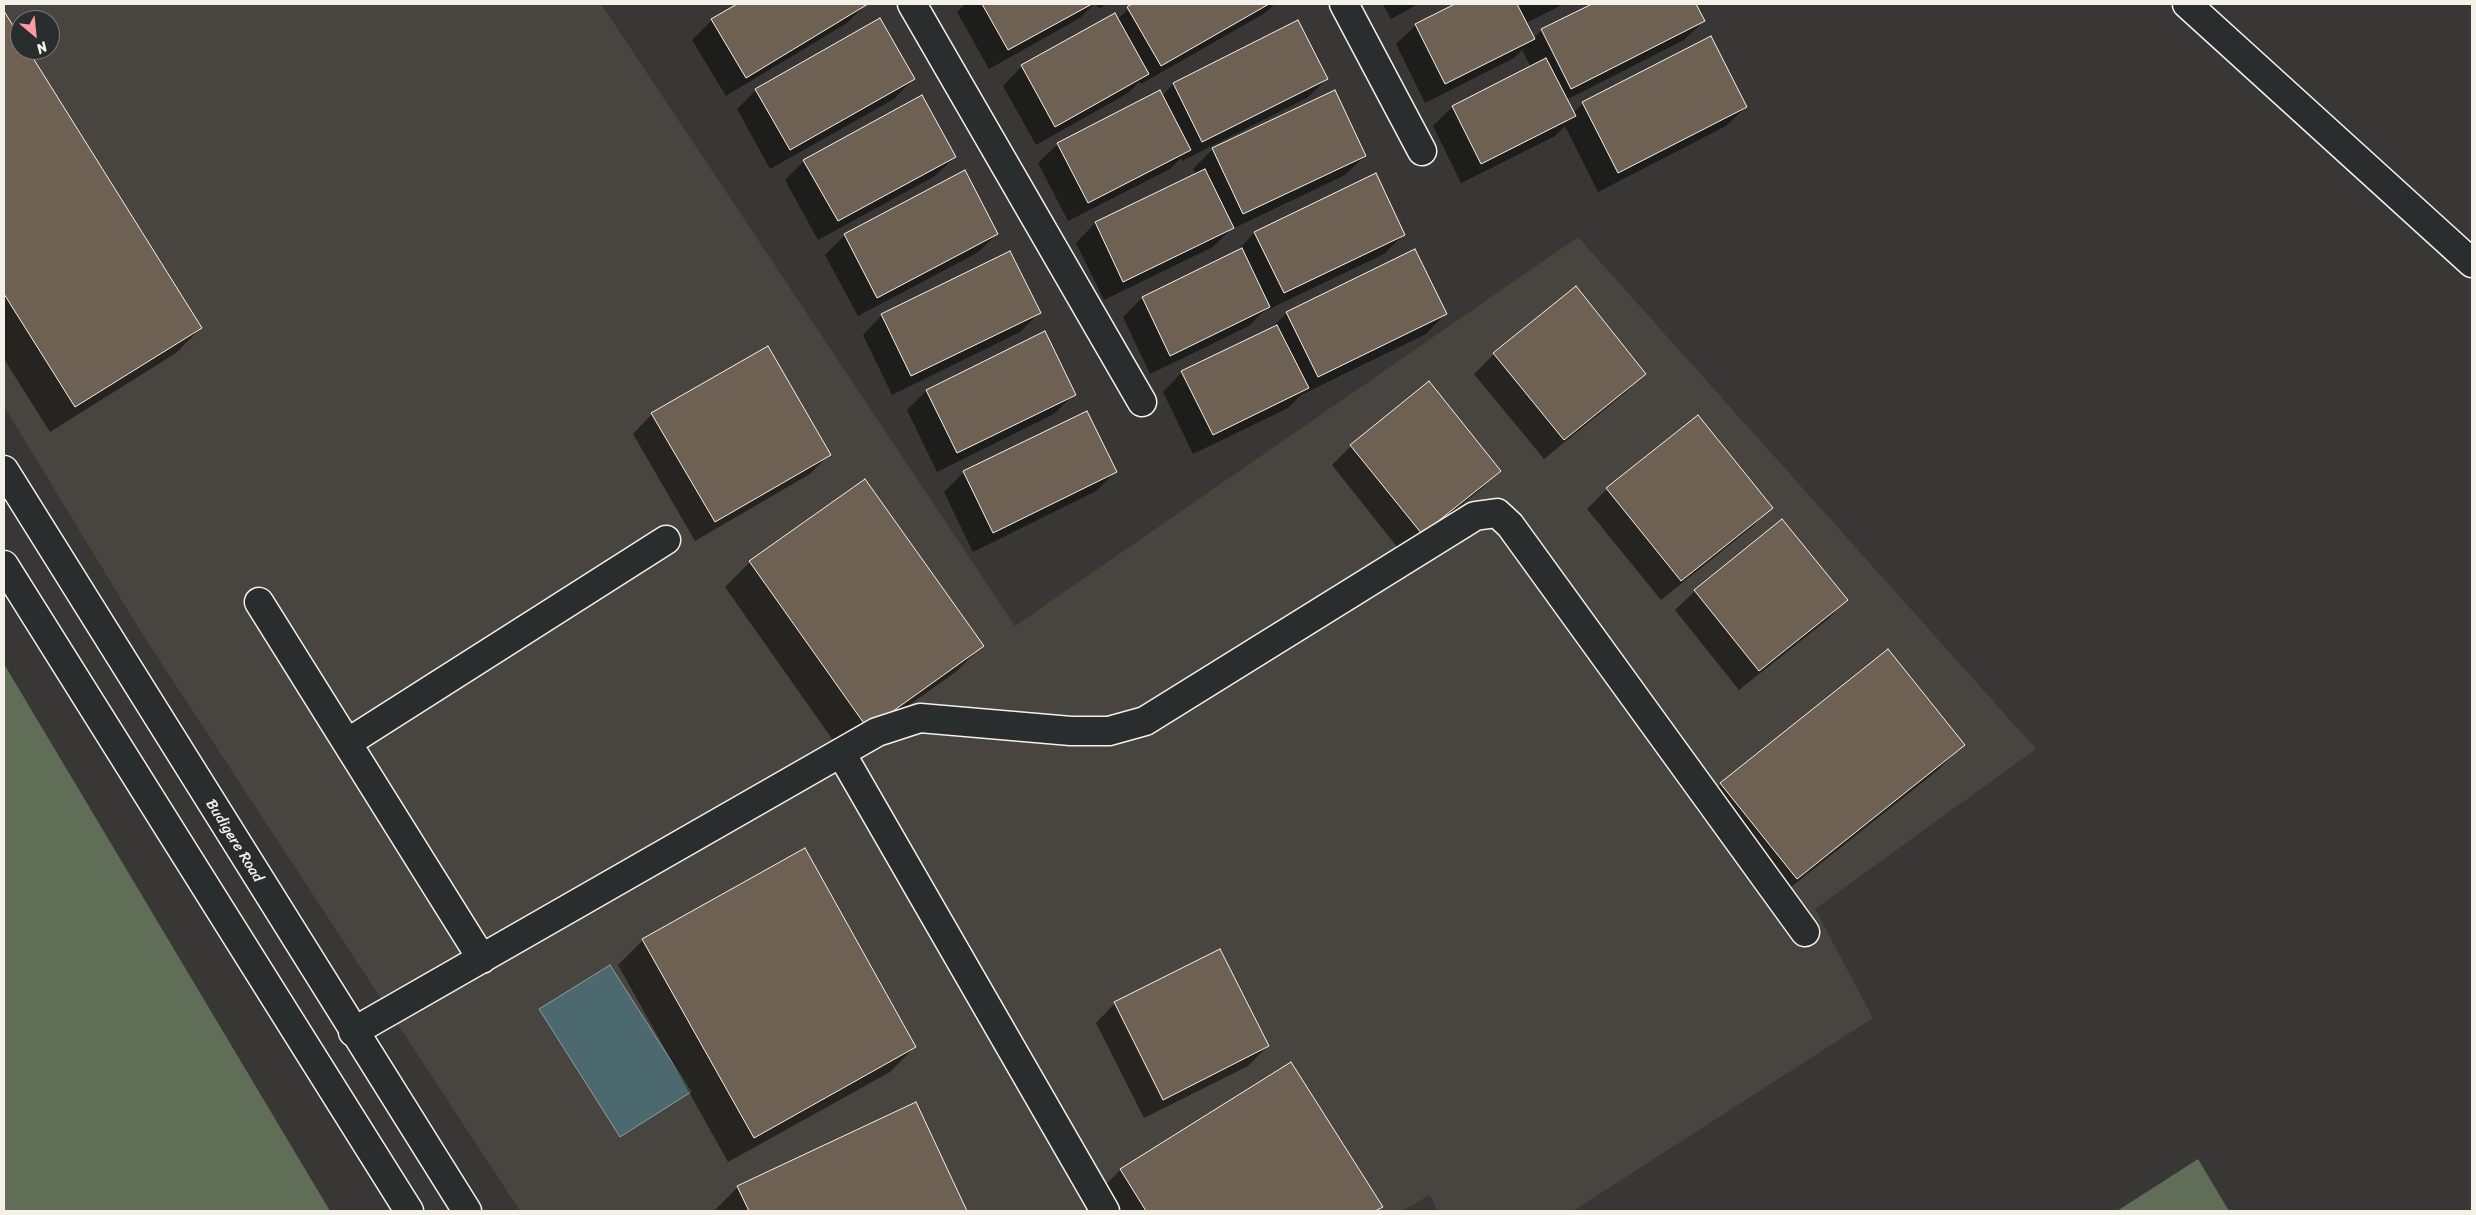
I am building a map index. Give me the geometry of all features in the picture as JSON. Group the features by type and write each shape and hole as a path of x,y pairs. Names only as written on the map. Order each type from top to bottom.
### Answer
{"main road":[{"path":"912,4 1142,402"},
{"path":"1344,4 1422,151"},
{"path":"2187,4 2472,263"},
{"name":"Budigere Road","path":"4,470 353,1032 381,1071 467,1211"},
{"path":"353,1032 877,732 920,718 1071,731 1108,731 1145,721 1475,516 1497,512 1510,524 1804,932"},
{"path":"347,743 666,540"},
{"path":"4,565 410,1211"},
{"path":"259,602 482,959"},
{"path":"841,752 1105,1211"}],"shaded area":[{"path":"4,4 601,4 1015,626 1578,237 2036,749 1815,909 1873,1018 1573,1211 1438,1211 1430,1195 1401,1211 520,1211 141,632 4,406"}],"green space":[{"path":"4,664 330,1211 4,1211"},
{"path":"2198,1159 2229,1211 2117,1211"}],"water":[{"path":"610,965 691,1092 620,1137 539,1009"}],"building":[{"path":"737,4 868,4 746,78 711,19"},
{"path":"982,4 1092,4 1008,50"},
{"path":"1132,4 1269,4 1161,66 1127,7"},
{"path":"1455,4 1517,4 1535,39 1445,84 1415,24"},
{"path":"1592,4 1696,4 1705,21 1571,89 1541,29"},
{"path":"4,11 10,21 10,60 34,60 202,328 75,407 4,294"},
{"path":"1115,13 1149,74 1055,127 1021,65"},
{"path":"880,18 915,79 790,150 755,89"},
{"path":"1298,20 1328,79 1202,142 1173,83"},
{"path":"1711,36 1747,107 1618,173 1582,102"},
{"path":"1546,58 1576,116 1481,164 1452,106"},
{"path":"1160,90 1191,150 1088,203 1057,143"},
{"path":"1335,90 1366,156 1243,214 1212,148"},
{"path":"922,95 956,157 838,221 803,160"},
{"path":"1205,169 1234,228 1123,282 1095,222"},
{"path":"965,170 998,234 877,298 844,234"},
{"path":"1376,173 1405,235 1284,293 1254,232"},
{"path":"1242,248 1270,307 1170,356 1142,297"},
{"path":"1415,249 1447,314 1318,377 1286,312"},
{"path":"1010,251 1041,313 911,376 881,314"},
{"path":"1576,286 1646,374 1564,440 1493,353"},
{"path":"1277,325 1309,388 1213,435 1181,371"},
{"path":"1045,331 1076,395 957,453 926,390"},
{"path":"768,346 831,455 715,522 651,413"},
{"path":"1429,381 1501,471 1422,534 1350,445"},
{"path":"1087,411 1117,472 993,533 963,471"},
{"path":"1698,415 1773,508 1681,581 1606,488"},
{"path":"865,479 984,646 868,729 749,561"},
{"path":"1782,519 1848,600 1759,671 1694,590"},
{"path":"1888,649 1965,745 1797,879 1720,783"},
{"path":"805,848 916,1047 754,1138 642,939"},
{"path":"1220,949 1269,1046 1163,1100 1114,1002"},
{"path":"1291,1062 1383,1207 1375,1211 1146,1211 1120,1169"},
{"path":"916,1102 967,1211 749,1211 737,1186"}]}
